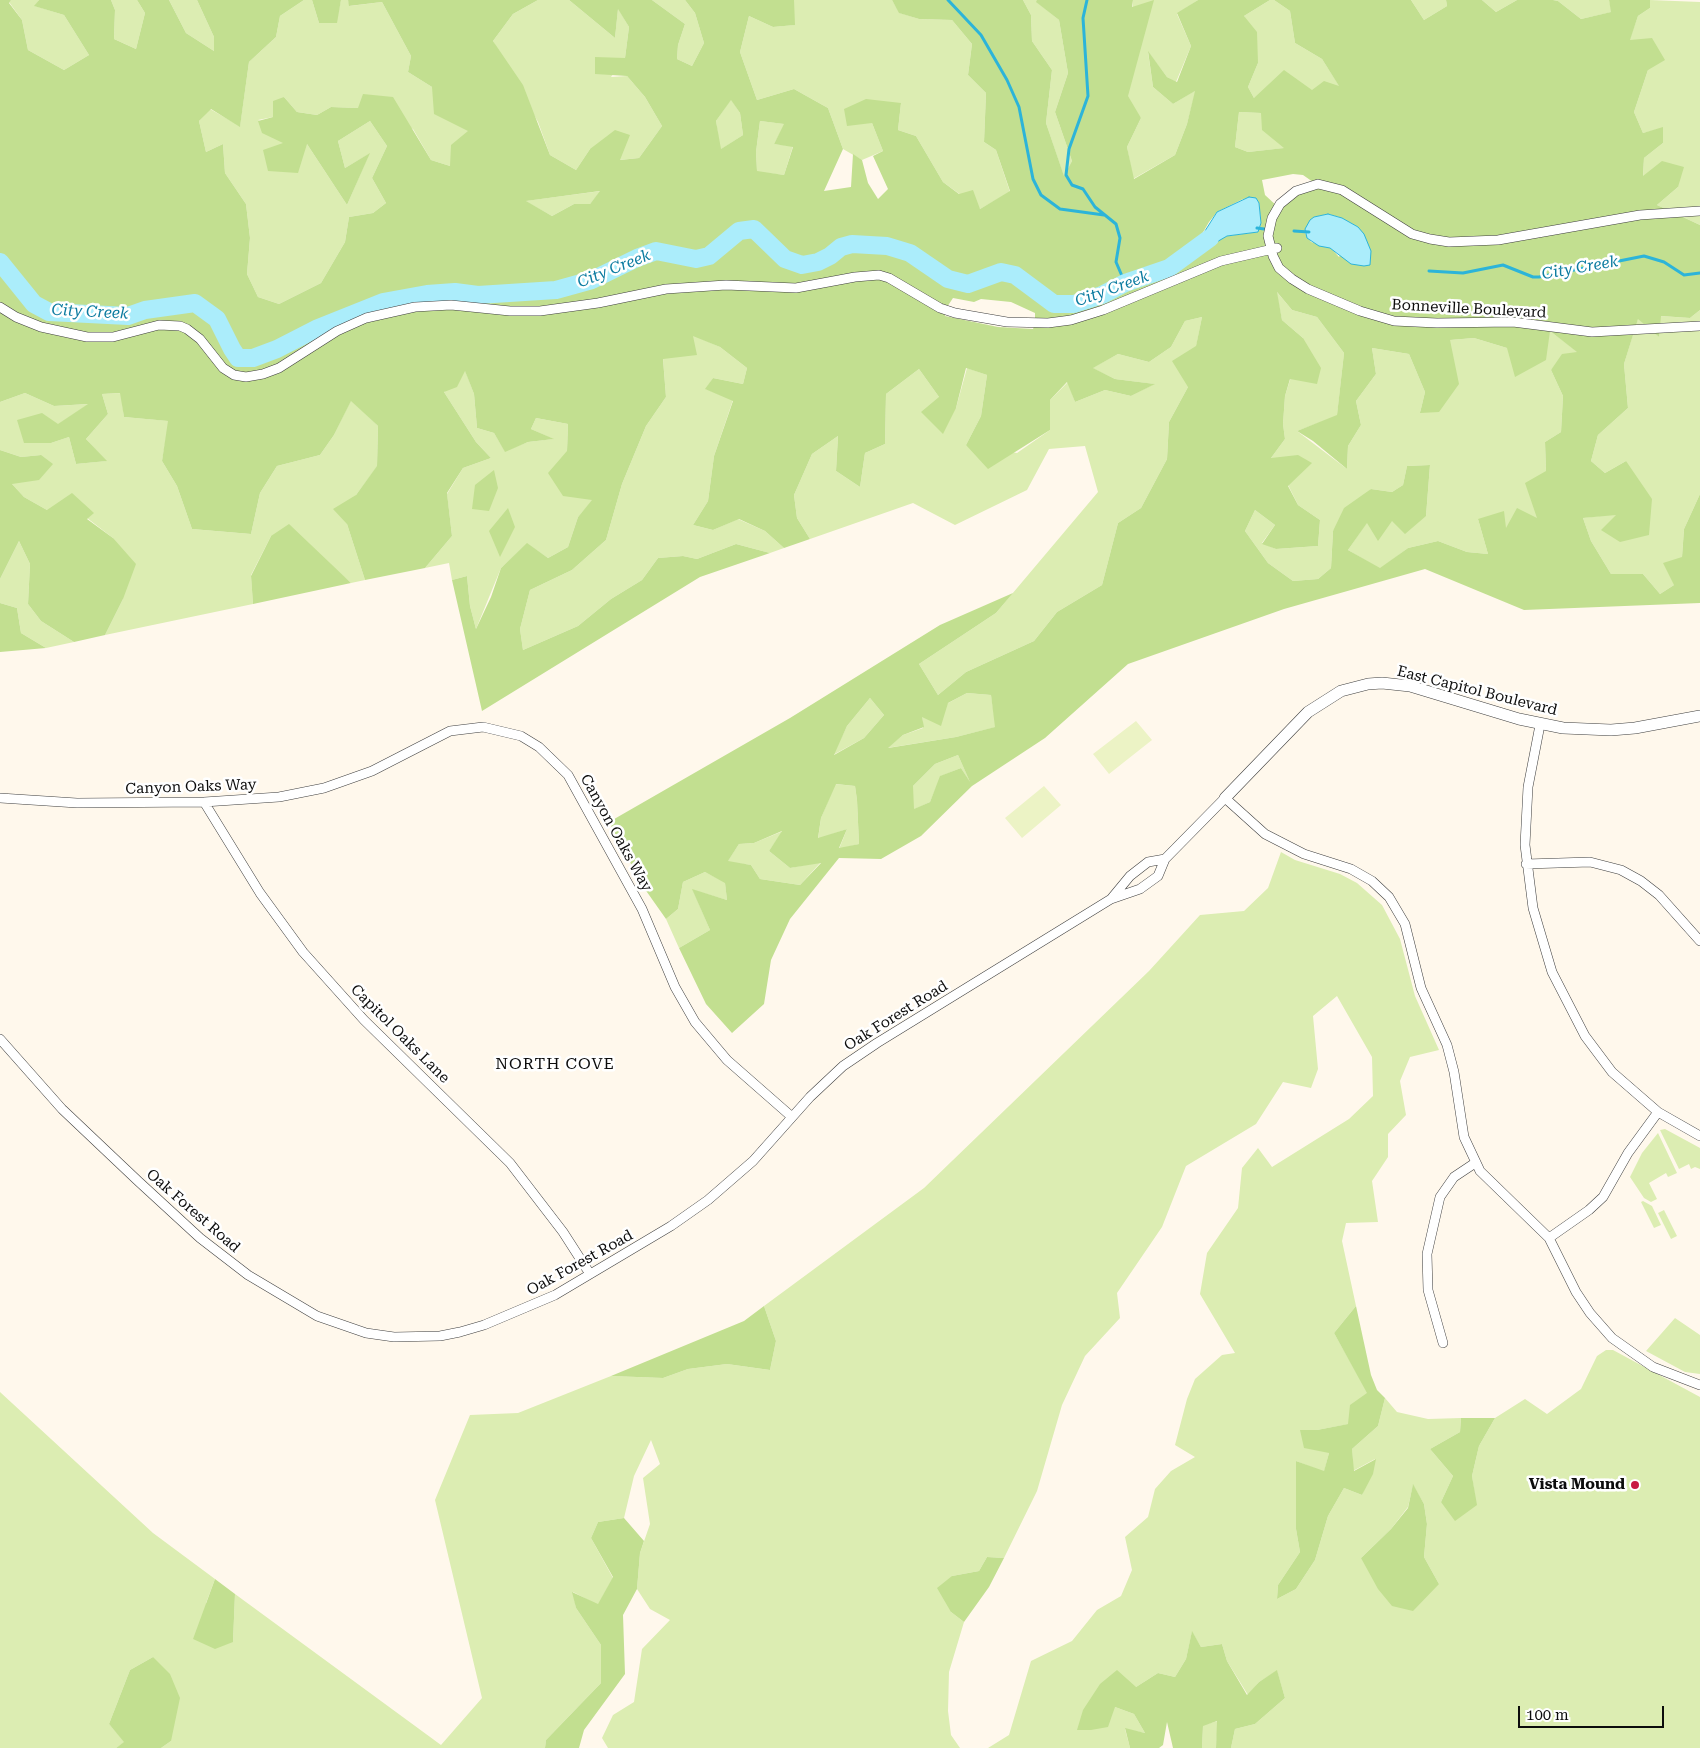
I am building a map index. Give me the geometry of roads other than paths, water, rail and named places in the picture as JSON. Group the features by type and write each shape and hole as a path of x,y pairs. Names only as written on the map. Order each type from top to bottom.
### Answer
{"street":[{"path":"0,307 16,317 41,327 86,337 112,337 159,325 180,326 200,339 223,368 234,375 246,377 263,374 278,368 337,332 366,318 414,307 450,305 510,311 540,311 598,303 666,289 726,285 796,288 855,277 879,275 894,280 940,308 955,313 1007,322 1048,323 1071,320 1103,310 1220,261 1273,249 1270,226 1276,210 1296,191 1318,184 1350,194 1412,234 1430,240 1449,242 1498,240 1640,215 1700,211"},
{"name":"Bonneville Boulevard","path":"1273,249 1279,268 1299,284 1360,311 1394,321 1437,323 1513,322 1592,332 1700,326"},
{"name":"East Capitol Boulevard","path":"1165,859 1308,712 1329,697 1354,687 1382,683 1410,686 1540,725 1611,730 1656,726 1700,716"},
{"path":"1540,725 1526,806 1526,864 1533,908 1544,950 1573,1016 1599,1056 1612,1072 1658,1112 1700,1136"},
{"name":"Canyon Oaks Way","path":"0,798 77,803 204,802 279,797 324,788 372,771 450,731 483,727 521,736 539,748 568,775 645,914 675,987 695,1022 727,1060 792,1117"},
{"path":"1225,798 1265,834 1284,845 1304,854 1351,869 1362,874 1381,888 1395,906 1409,934 1421,988 1447,1045 1454,1072 1464,1137 1475,1162 1486,1178 1549,1238 1576,1292 1590,1313 1612,1338 1653,1367 1700,1385"},
{"name":"Capitol Oaks Lane","path":"204,802 260,893 303,952 364,1020 510,1163 564,1232 590,1274"},
{"name":"Oak Forest Road","path":"1111,899 1130,876 1148,862 1165,859"},
{"name":"Oak Forest Road","path":"0,1039 62,1110 200,1238 248,1275 317,1316 366,1333 394,1337 440,1336 484,1325 530,1307 671,1226 708,1200 753,1161 824,1083 860,1054 1111,899 1140,889 1158,876 1165,859"},
{"path":"1526,864 1590,862 1626,873 1659,895 1700,941"},
{"path":"1549,1238 1589,1210 1603,1197 1628,1153 1658,1112"},
{"path":"1443,1343 1428,1290 1426,1266 1428,1246 1440,1197 1454,1178 1475,1162"}],"water":[{"path":"1249,197 1256,198 1259,203 1261,223 1258,232 1227,236 1203,250 1191,253 1217,212"},
{"path":"1328,214 1342,218 1358,227 1364,234 1371,251 1370,265 1351,264 1330,248 1319,246 1307,238 1305,229 1310,220 1314,217"}],"waterway":[{"path":"948,0 981,35 1007,80 1019,107 1033,179 1041,195 1060,209 1104,215"},
{"path":"1087,0 1083,18 1088,96 1069,149 1066,175 1072,185 1083,189 1095,207 1116,224 1120,238 1116,262 1125,283"},
{"name":"City Creek","path":"1257,228 1264,229"},
{"name":"City Creek","path":"0,262 34,304 49,312 128,316 145,310 195,303 217,319 238,358 253,358 277,349 318,328 383,302 427,294 455,292 478,295 556,290 592,280 656,251 696,259 709,256 739,231 754,229 785,259 802,265 818,262 830,256 841,247 852,244 887,246 910,253 948,279 968,284 1001,272 1015,275 1054,304 1074,304 1102,295 1125,283 1169,268 1210,238"},
{"name":"City Creek","path":"1294,231 1309,232"},
{"name":"City Creek","path":"1429,271 1463,273 1503,265 1533,277 1539,277 1644,256 1664,262 1684,275 1700,273"}],"place":[{"name":"Vista Mound","path":"1635,1485"}],"district":[{"name":"NORTH COVE","path":"555,1064"}]}
